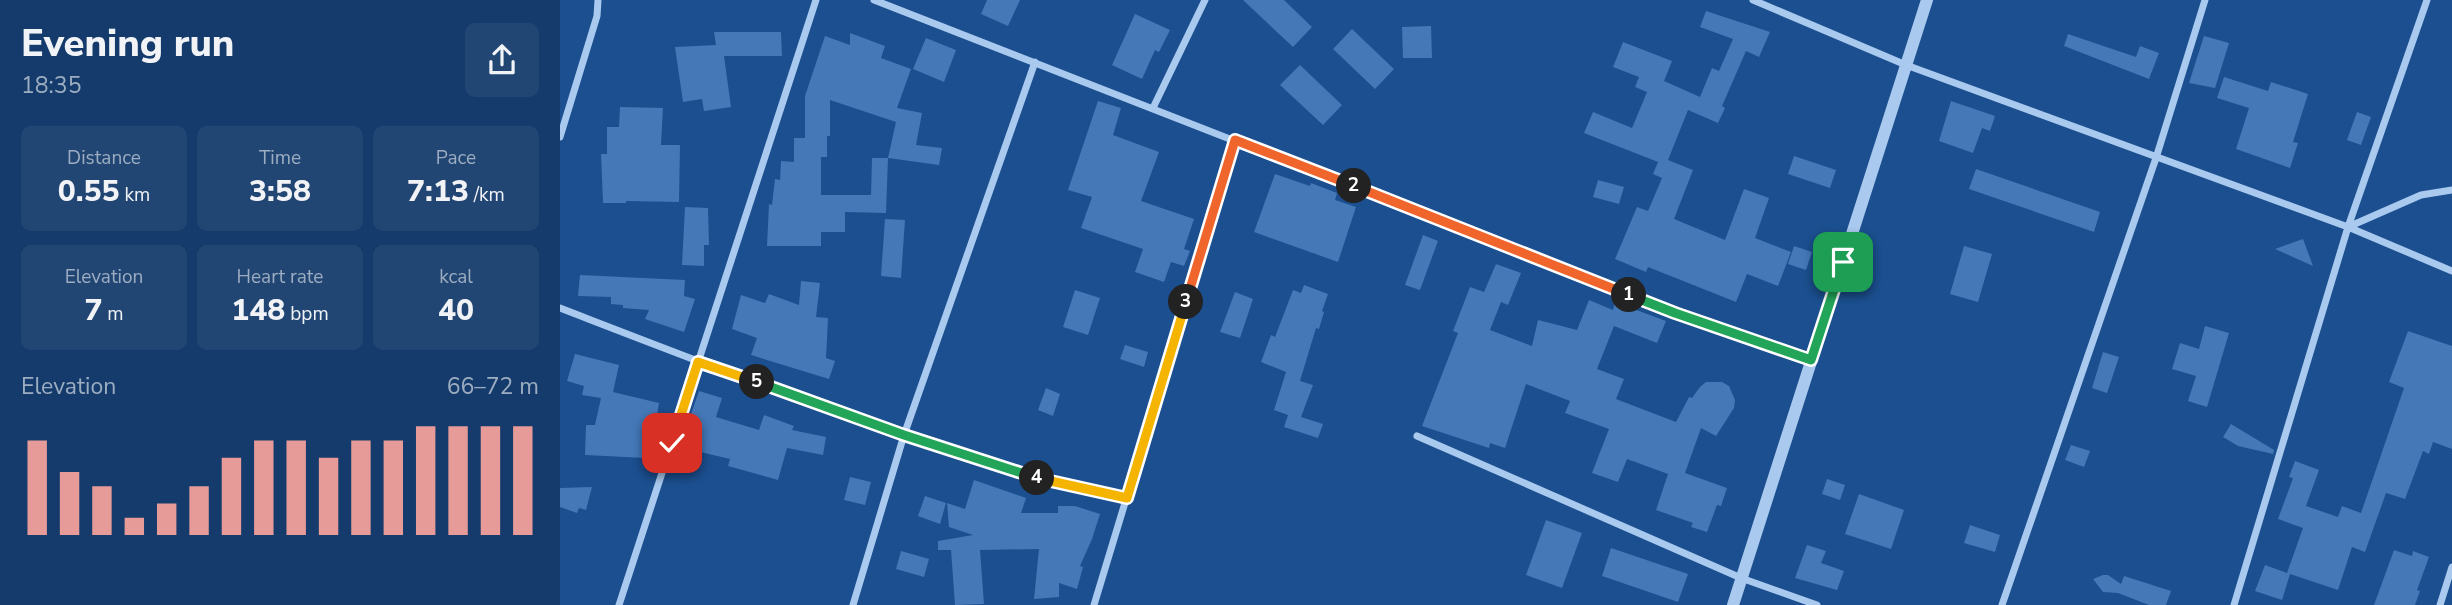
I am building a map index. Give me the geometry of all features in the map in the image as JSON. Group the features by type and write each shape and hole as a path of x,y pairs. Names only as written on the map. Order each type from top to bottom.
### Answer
{"street":[{"path":"560,137 597,16 598,0"},
{"path":"619,605 816,0"},
{"path":"874,0 1675,313 1811,360"},
{"path":"1153,108 1205,0"},
{"path":"1753,0 1906,65 2348,227 2452,271"},
{"path":"1733,605 1927,0"},
{"path":"2002,605 2156,158 2205,0"},
{"path":"2234,605 2348,227 2427,0"},
{"path":"853,605 904,435 1035,62"},
{"path":"1094,605 1235,140"},
{"path":"2348,227 2421,195 2452,190"},
{"path":"560,308 698,362 904,435 1025,475 1127,498"},
{"path":"1418,436 1741,578 1817,605"},
{"path":"2440,605 2452,567"}],"building":[{"path":"987,0 1020,0 1008,26 981,14"},
{"path":"1243,0 1284,0 1312,27 1293,47"},
{"path":"1706,11 1770,32 1759,57 1746,51 1722,106 1725,108 1718,123 1688,110 1668,160 1693,170 1674,219 1725,240 1744,189 1769,198 1755,238 1791,252 1778,286 1747,274 1736,302 1648,267 1646,272 1615,259 1637,207 1648,211 1662,178 1653,174 1658,162 1584,133 1593,112 1632,128 1647,92 1635,87 1639,77 1613,67 1623,42 1672,61 1664,81 1700,97 1712,68 1719,71 1733,39 1700,27"},
{"path":"1135,14 1170,30 1159,52 1155,50 1142,79 1112,65"},
{"path":"1431,26 1432,58 1403,58 1402,27"},
{"path":"1352,29 1394,69 1375,89 1333,49"},
{"path":"714,32 781,32 782,56 724,56 731,107 704,111 702,99 683,102 675,47 716,45"},
{"path":"850,33 885,46 881,58 911,69 897,108 922,113 916,145 942,148 939,165 888,158 886,213 845,212 845,232 821,232 821,246 767,246 769,204 772,205 775,179 780,180 781,161 794,162 794,138 805,138 805,96 825,36 850,45","holes":["830,100 896,122 888,158 872,158 871,195 821,195 821,157 827,157"]},
{"path":"2068,34 2136,57 2140,46 2159,53 2149,79 2064,46"},
{"path":"2204,36 2229,43 2215,88 2189,83"},
{"path":"926,38 956,50 944,82 913,69"},
{"path":"1300,65 1342,105 1323,125 1280,85"},
{"path":"2224,77 2268,91 2271,82 2308,94 2293,142 2298,143 2290,168 2236,149 2249,108 2217,98"},
{"path":"1098,101 1121,108 1113,135 1159,152 1141,201 1194,219 1184,249 1190,251 1184,266 1171,262 1164,282 1135,272 1143,249 1081,228 1092,197 1068,190"},
{"path":"1951,101 1995,116 1990,131 1982,128 1973,153 1939,141"},
{"path":"620,107 663,108 661,145 680,145 679,202 603,203 601,154 607,154 607,127 619,127"},
{"path":"2357,112 2371,117 2361,145 2347,140"},
{"path":"1794,156 1836,170 1830,188 1788,174"},
{"path":"1976,169 2100,212 2094,232 1969,189"},
{"path":"1275,174 1337,193 1335,200 1356,207 1338,262 1254,232"},
{"path":"1598,180 1624,187 1619,204 1593,197"},
{"path":"685,207 708,208 709,245 704,245 704,266 682,265"},
{"path":"885,219 905,220 901,278 881,276"},
{"path":"1423,235 1438,241 1420,290 1405,285"},
{"path":"2303,239 2313,266 2275,249"},
{"path":"1794,246 1812,252 1806,270 1788,264"},
{"path":"1964,246 1992,254 1978,302 1950,294"},
{"path":"1496,264 1521,273 1508,305 1501,302 1490,330 1532,346 1538,320 1577,330 1589,300 1613,310 1615,302 1666,321 1657,343 1614,326 1597,369 1624,379 1616,399 1676,422 1689,397 1692,398 1706,382 1722,382 1729,386 1735,400 1734,408 1716,436 1701,428 1685,473 1727,488 1707,532 1691,527 1693,523 1656,510 1668,474 1627,459 1618,482 1592,473 1609,429 1565,413 1570,401 1526,384 1505,448 1490,443 1489,448 1422,426 1458,333 1453,331 1470,287 1484,292"},
{"path":"580,275 685,280 684,296 695,299 684,332 645,319 649,310 611,304 611,297 578,296"},
{"path":"801,281 820,283 816,317 828,318 826,358 835,361 829,379 751,355 757,338 732,329 741,295 765,303 769,294 799,305"},
{"path":"1304,285 1328,294 1319,329 1316,328 1300,381 1313,385 1301,417 1323,424 1318,438 1284,427 1288,415 1274,410 1286,372 1261,362 1271,335 1275,337 1293,290 1301,293"},
{"path":"1075,290 1100,298 1088,335 1063,327"},
{"path":"1235,292 1253,299 1240,338 1220,332"},
{"path":"2205,326 2229,333 2207,407 2188,401 2196,376 2172,369 2180,343 2199,349"},
{"path":"2408,331 2452,346 2452,449 2433,442 2429,454 2423,451 2405,499 2386,493 2365,552 2352,547 2338,590 2290,574 2282,600 2255,591 2265,565 2287,573 2303,528 2278,519 2293,478 2289,477 2295,461 2319,470 2306,506 2338,517 2342,506 2361,513 2404,388 2389,382"},
{"path":"1125,345 1148,352 1144,367 1120,359"},
{"path":"2103,352 2119,357 2107,393 2092,388"},
{"path":"575,354 619,365 613,392 659,403 654,434 645,458 585,455 586,425 595,425 601,398 582,395 584,386 567,381"},
{"path":"1046,388 1060,394 1053,416 1038,410"},
{"path":"699,391 722,398 716,417 759,430 764,415 794,426 792,430 826,437 823,455 787,448 778,480 728,466 730,459 692,450 699,420 690,417"},
{"path":"2231,424 2274,450 2273,454 2238,446 2223,437"},
{"path":"2071,445 2090,451 2084,467 2065,460"},
{"path":"850,477 871,482 865,505 844,500"},
{"path":"1827,479 1845,485 1840,500 1822,494"},
{"path":"974,480 1026,498 1021,513 1058,513 1058,506 1075,506 1100,514 1080,566 1083,567 1077,589 1059,583 1059,597 1034,599 1039,549 980,550 984,604 955,605 951,550 938,550 938,541 973,535 949,527 947,503 965,509"},
{"path":"592,487 586,510 579,508 577,513 560,507 560,488"},
{"path":"1859,494 1904,510 1891,549 1845,534"},
{"path":"925,496 946,503 940,524 918,516"},
{"path":"1546,520 1582,533 1562,588 1526,575"},
{"path":"1970,525 2000,535 1995,552 1964,543"},
{"path":"1807,545 1826,551 1821,563 1844,571 1837,590 1795,578"},
{"path":"1611,548 1688,574 1678,602 1602,576"},
{"path":"2394,550 2412,556 2413,551 2429,557 2417,590 2420,591 2415,605 2374,605"},
{"path":"901,551 929,559 924,577 896,569"},
{"path":"2108,575 2121,584 2124,576 2171,591 2166,605 2149,605 2118,593 2103,592 2093,579"}],"route":[{"path":"672,443 698,362 1025,475 1127,498 1235,140 1675,313 1811,360 1843,262"}]}
